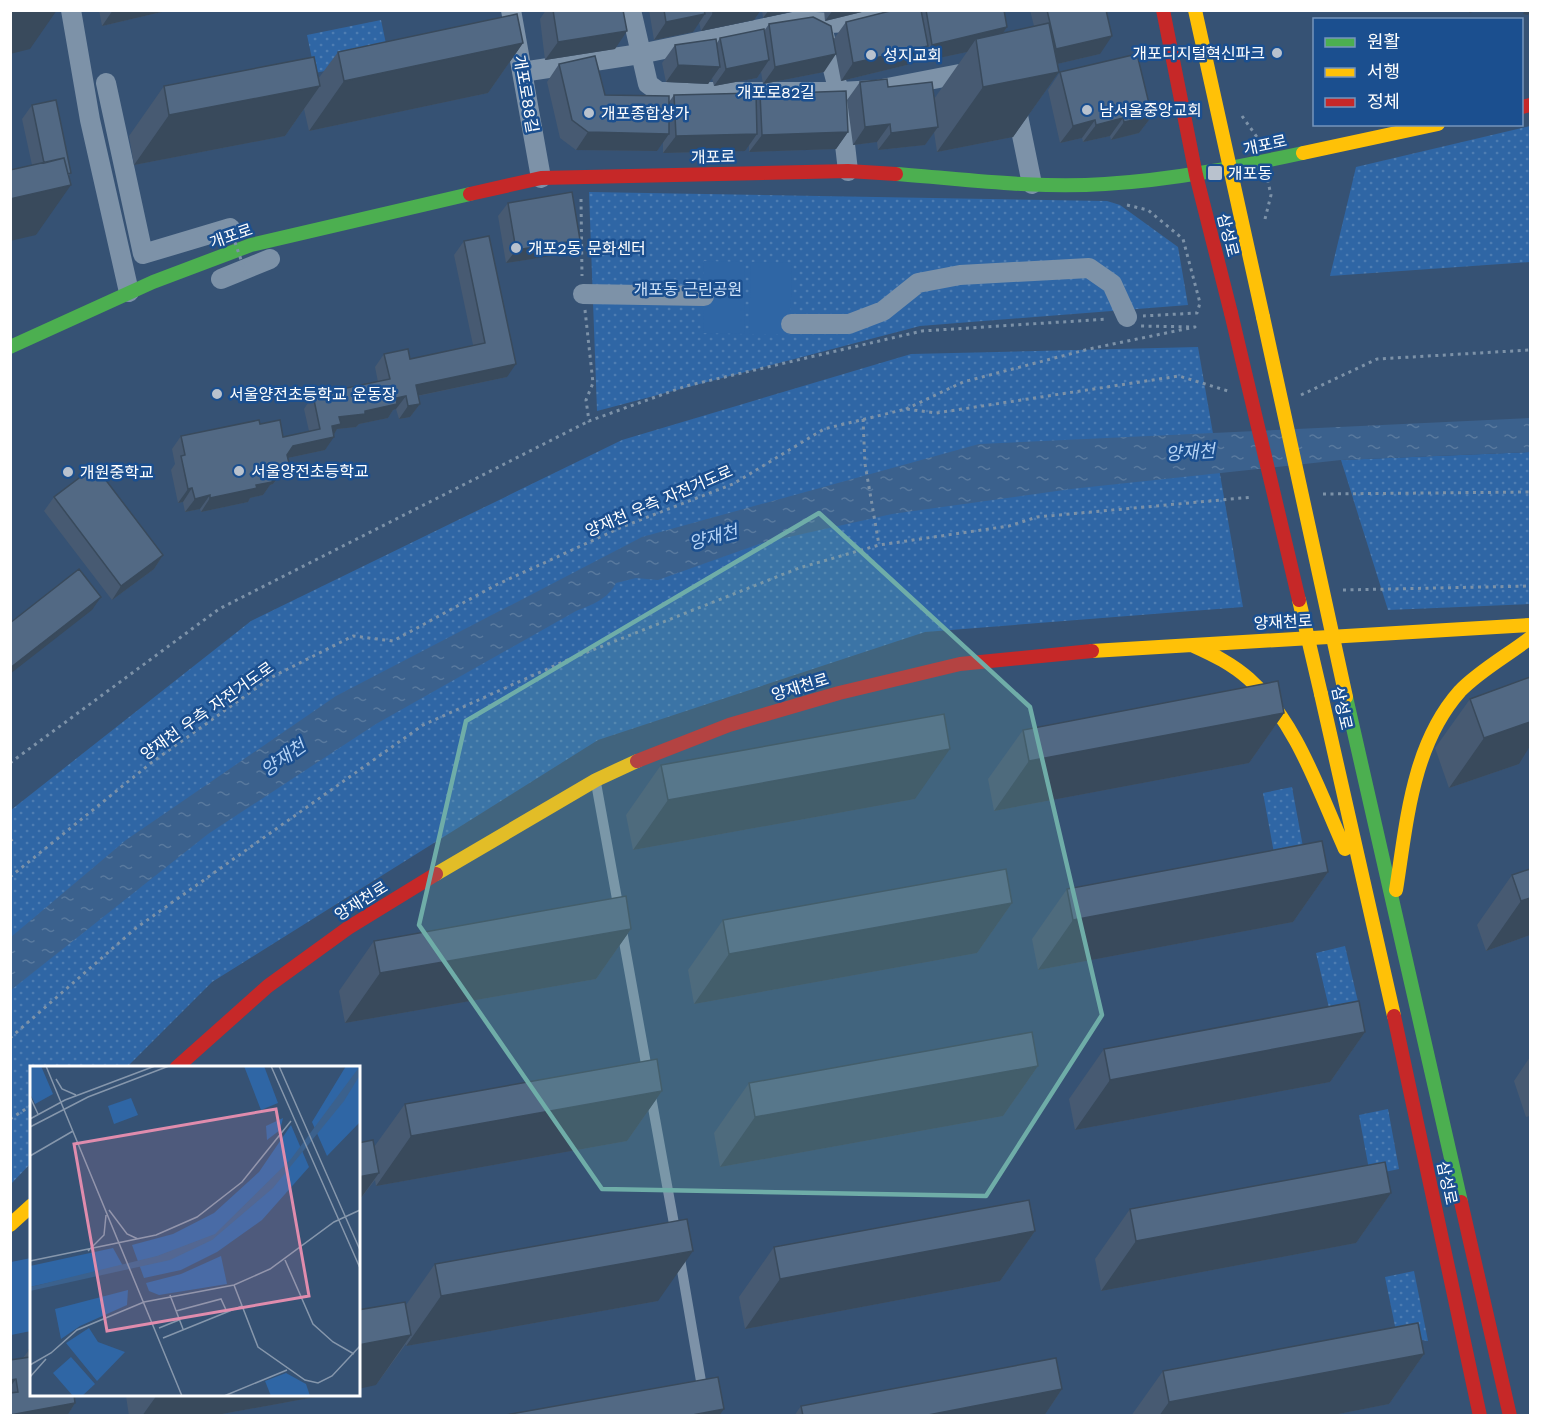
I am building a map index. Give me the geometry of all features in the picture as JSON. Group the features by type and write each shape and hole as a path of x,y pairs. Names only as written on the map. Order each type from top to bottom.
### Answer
{"main road":[{"name":"삼성로","path":"1162,10 1196,175 1232,313 1370,906 1480,1416"},
{"name":"삼성로","path":"1195,10 1346,697 1510,1416"},
{"name":"개포로","path":"10,347 129,292 251,245 541,178 848,171 1032,184 1105,184 1230,170 1429,126"},
{"name":"양재천로","path":"179,1066 268,986 348,928 485,843 596,780 664,749 729,726 839,693 960,664 1055,653 1530,625"},
{"path":"1394,903 1408,813 1425,745 1438,718 1462,689 1530,638"},
{"path":"1189,644 1227,659 1267,695 1302,757 1370,906"},
{"path":"10,1225 30,1207"}],"street":[{"path":"71,10 90,120 129,292"},
{"name":"개포로82길","path":"631,10 648,84 659,92 877,90 996,67"},
{"path":"522,72 640,54 820,17 843,24 907,10"},
{"name":"개포로88길","path":"514,11 522,72 541,178"},
{"path":"820,17 839,92 848,171"},
{"path":"106,83 143,254 230,228"},
{"path":"1011,86 1032,184"},
{"path":"221,279 245,273 270,259"},
{"path":"790,324 849,324 883,311 918,283 960,275 1089,267 1112,284 1127,317"},
{"path":"583,294 704,296"}],"lane":[{"path":"596,780 708,1416"}],"path":[{"path":"582,188 580,255 593,382 586,400 589,421"},
{"path":"230,228 245,273"},
{"path":"10,763 219,609 589,421 686,386 922,331 1127,317"},
{"path":"1290,394 1302,395 1377,359 1530,350"},
{"name":"양재천 우측 자전거도로","path":"10,877 151,764 272,677 352,636 393,641 496,585 612,532 733,484 824,429 906,408 936,414 1179,376 1231,391"},
{"path":"863,418 865,464 879,545"},
{"path":"1319,495 1530,492"},
{"path":"10,1038 136,928 423,725 565,661 674,615 799,568 879,545 1009,526 1037,517 1259,496"},
{"path":"1323,590 1530,586"},
{"path":"10,1119 30,1106"}],"highlighted area":[{"path":"819,513 1030,707 1102,1015 986,1196 602,1189 419,925 466,721"}],"green space":[{"path":"381,20 389,58 315,73 307,35"},
{"path":"1530,126 1530,262 1330,276 1356,167"},
{"name":"개포동 근린공원","path":"589,192 1107,201 1120,205 1178,247 1188,305 920,326 597,411"},
{"path":"704,261 745,262 744,334 703,333"},
{"path":"751,262 792,263 790,334 749,334"},
{"path":"1198,347 1243,607 925,632 598,740 212,982 128,1066 30,1066 30,1164 11,1184 11,810 251,621 622,440 911,354"},
{"path":"1530,452 1530,604 1388,610 1341,460"},
{"path":"1292,787 1303,847 1274,853 1263,793"},
{"path":"1345,946 1359,1006 1330,1012 1316,953"},
{"path":"1388,1109 1399,1169 1370,1175 1359,1115"},
{"path":"30,1258 30,1331 11,1335 11,1262"},
{"path":"1414,1271 1428,1341 1397,1336 1385,1277"}],"water":[{"name":"양재천","path":"1530,418 1530,452 1341,460 1071,489 892,514 762,543 658,580 636,578 616,583 613,589 599,601 576,611 376,724 208,834 11,990 11,937 126,840 336,696 642,537 979,444"}],"building":[{"path":"553,10 623,10 627,31 558,42"},
{"path":"664,10 704,10 705,14 666,22"},
{"path":"894,10 921,10 928,46 853,63 846,22"},
{"path":"926,10 1004,10 1007,27 932,45"},
{"path":"1047,10 1106,10 1112,36 1056,49"},
{"path":"517,14 523,43 344,81 338,52"},
{"path":"813,17 831,26 836,54 775,67 769,24"},
{"path":"1049,23 1059,72 983,87 976,39"},
{"path":"764,29 769,60 726,69 720,38"},
{"path":"716,39 720,67 678,65 675,45"},
{"path":"1137,54 1152,116 1124,122 1123,118 1096,125 1095,120 1073,126 1060,72"},
{"path":"595,56 605,95 669,96 669,134 588,132 572,120 559,64"},
{"path":"314,57 320,86 169,115 164,86"},
{"path":"887,79 888,87 932,82 938,127 891,133 890,124 865,127 860,82"},
{"path":"846,91 848,132 762,135 760,94"},
{"path":"756,93 757,134 676,136 674,95"},
{"path":"56,100 71,173 68,174 64,158 44,163 32,105"},
{"path":"64,158 71,185 10,199 10,170"},
{"path":"572,192 580,240 516,250 508,203"},
{"path":"489,236 516,364 416,385 420,404 408,406 406,396 396,398 397,404 365,411 365,414 339,417 341,424 332,426 334,437 293,446 287,455 289,463 281,465 283,471 274,473 272,482 256,485 257,488 195,499 192,488 188,489 181,456 185,455 181,436 259,420 260,424 280,420 283,437 320,429 313,395 390,379 384,354 408,349 410,359 485,343 464,241"},
{"path":"95,466 163,555 121,586 54,497"},
{"path":"79,569 101,597 10,668 10,623"},
{"path":"1530,677 1530,722 1484,738 1470,699"},
{"path":"1278,681 1284,713 1029,761 1023,730"},
{"path":"944,714 950,749 668,800 661,765"},
{"path":"1322,841 1328,872 1073,920 1067,889"},
{"path":"1006,869 1012,903 729,954 723,920"},
{"path":"1530,869 1530,898 1521,901 1512,875"},
{"path":"626,896 631,929 380,973 374,941"},
{"path":"1359,1001 1365,1032 1110,1080 1104,1049"},
{"path":"1032,1032 1038,1066 755,1117 749,1083"},
{"path":"657,1059 662,1091 411,1136 405,1104"},
{"path":"373,1140 379,1173 360,1177 360,1143"},
{"path":"1385,1162 1391,1193 1136,1241 1130,1209"},
{"path":"1029,1200 1035,1231 780,1279 774,1247"},
{"path":"687,1219 693,1251 441,1296 435,1264"},
{"path":"405,1302 411,1335 360,1345 360,1310"},
{"path":"1418,1323 1424,1354 1169,1402 1163,1371"},
{"path":"30,1357 30,1396 74,1396 75,1403 10,1415 10,1393 18,1392 16,1379 10,1380 10,1360"},
{"path":"1056,1358 1062,1389 923,1416 803,1416 801,1406"},
{"path":"718,1377 724,1409 687,1416 500,1416"}],"traffic: fast":[{"path":"896,174 1027,184 1105,184 1205,172 1303,153"},
{"path":"10,347 153,282 251,245 470,194"},
{"path":"1346,697 1461,1202"}],"traffic: slow":[{"path":"1195,10 1263,317"},
{"path":"1303,153 1429,126"},
{"path":"1263,317 1346,697"},
{"path":"1299,600 1321,694"},
{"path":"1092,651 1530,625"},
{"path":"1396,890 1408,811 1431,735 1444,712 1460,691 1530,638"},
{"path":"1194,646 1223,660 1243,674 1266,696 1281,716 1305,759 1345,849"},
{"path":"1321,694 1394,1016"},
{"path":"436,874 596,780 637,761"},
{"path":"10,1225 30,1207"}],"traffic: jam":[{"path":"1163,10 1196,175 1231,313"},
{"path":"1523,107 1530,105"},
{"path":"470,194 541,178 848,171 896,174"},
{"path":"1231,313 1299,600"},
{"path":"637,761 729,725 839,693 960,664 1092,651"},
{"path":"178,1066 268,986 348,928 436,874"},
{"path":"1394,1016 1480,1416"},
{"path":"1461,1202 1510,1416"}],"place":[{"name":"개포디지털혁신파크","path":"1277,53"},
{"name":"성지교회","path":"871,55"},
{"name":"남서울중앙교회","path":"1087,110"},
{"name":"개포종합상가","path":"589,113"},
{"name":"개포동","path":"1215,173"},
{"name":"개포2동 문화센터","path":"516,248"},
{"name":"서울양전초등학교 운동장","path":"217,394"},
{"name":"서울양전초등학교","path":"239,471"},
{"name":"개원중학교","path":"68,472"}]}
